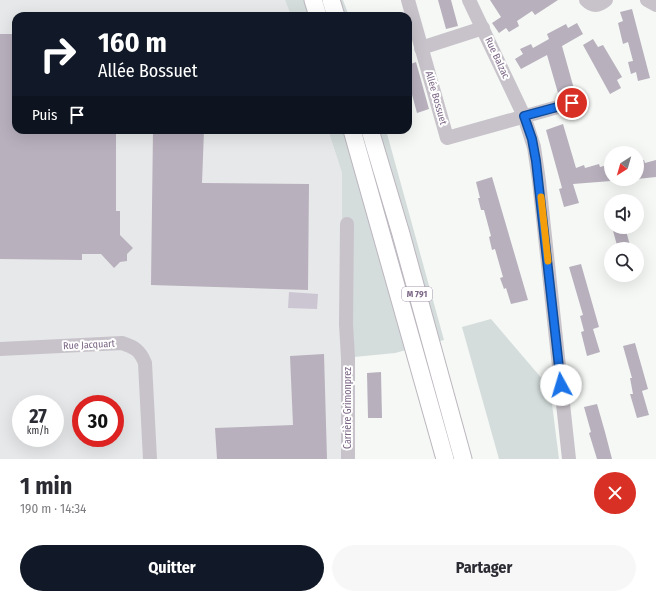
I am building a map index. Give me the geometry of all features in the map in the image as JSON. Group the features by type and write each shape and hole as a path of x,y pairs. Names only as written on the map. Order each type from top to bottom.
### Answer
{"main road":[{"path":"313,0 317,12"},
{"path":"331,0 335,12"},
{"name":"M 791","path":"353,134 445,459"},
{"name":"M 791","path":"371,134 401,234 463,459"}],"street":[{"name":"Allée Bossuet","path":"408,0 411,12"},
{"name":"Rue Balzac","path":"469,0 524,116 534,147 569,459"},
{"path":"586,0 593,5 601,4 606,0"},
{"path":"647,0 656,5"},
{"name":"Allée Bossuet","path":"412,15 448,138 572,103"},
{"path":"421,48 483,28"},
{"name":"Carrière Grimonprez","path":"347,224 346,324 348,358 348,459"},
{"name":"Rue Jacquart","path":"0,349 122,343 137,350 145,363 150,459"}],"shaded area":[{"path":"0,0 285,0 290,12 12,12 12,134 329,134 342,173 342,320 347,459 0,459"},
{"path":"285,0 343,0 348,12 290,12"},
{"path":"329,134 387,134 444,340 395,353 344,358 342,320 342,173"},
{"path":"289,292 318,294 317,309 288,308"},
{"path":"491,319 550,388 559,459 499,459 462,327"}],"building":[{"path":"438,0 451,0 458,26 446,29"},
{"path":"490,0 558,0 535,15 532,11 517,21 519,26 509,32 506,28 499,33 492,23 501,17"},
{"path":"632,9 650,78 638,81 636,72 631,74 628,62 633,61 628,42 623,44 618,23 623,21 620,12"},
{"path":"577,23 583,34 562,46 576,96 570,95 560,97 547,55 521,69 515,59 523,54 520,49 531,44 533,48 549,39 547,34 566,24 568,28"},
{"path":"0,34 12,34 12,134 116,134 116,211 120,211 120,235 133,248 127,254 127,261 120,262 114,268 101,254 82,254 82,260 0,259"},
{"path":"593,39 598,47 603,45 622,77 617,80 621,88 610,94 583,45"},
{"path":"416,62 429,109 417,113 412,95 412,64"},
{"path":"563,124 576,168 584,165 585,168 599,164 600,167 604,166 604,182 573,184 579,203 564,207 559,189 562,188 546,130"},
{"path":"153,134 204,134 202,183 309,184 308,290 151,285"},
{"path":"644,160 645,163 656,160 656,177 644,178"},
{"path":"492,177 528,300 511,304 506,288 504,289 500,278 503,277 495,249 492,250 489,237 491,236 484,210 481,210 478,198 480,198 476,182"},
{"path":"614,234 627,234 629,242 616,242"},
{"path":"581,264 599,327 593,329 600,352 587,356 581,332 584,331 580,316 583,315 569,267"},
{"path":"635,343 648,389 642,391 649,415 637,418 630,394 633,394 630,378 632,378 623,346"},
{"path":"324,354 327,459 217,459 215,428 293,425 290,356"},
{"path":"381,372 382,418 368,418 367,373"},
{"path":"597,404 612,459 597,459 589,433 591,432 584,407"}],"slow traffic":[{"path":"541,197 548,261"}],"route":[{"path":"561,385 536,161 530,130 524,116 572,103"}]}
